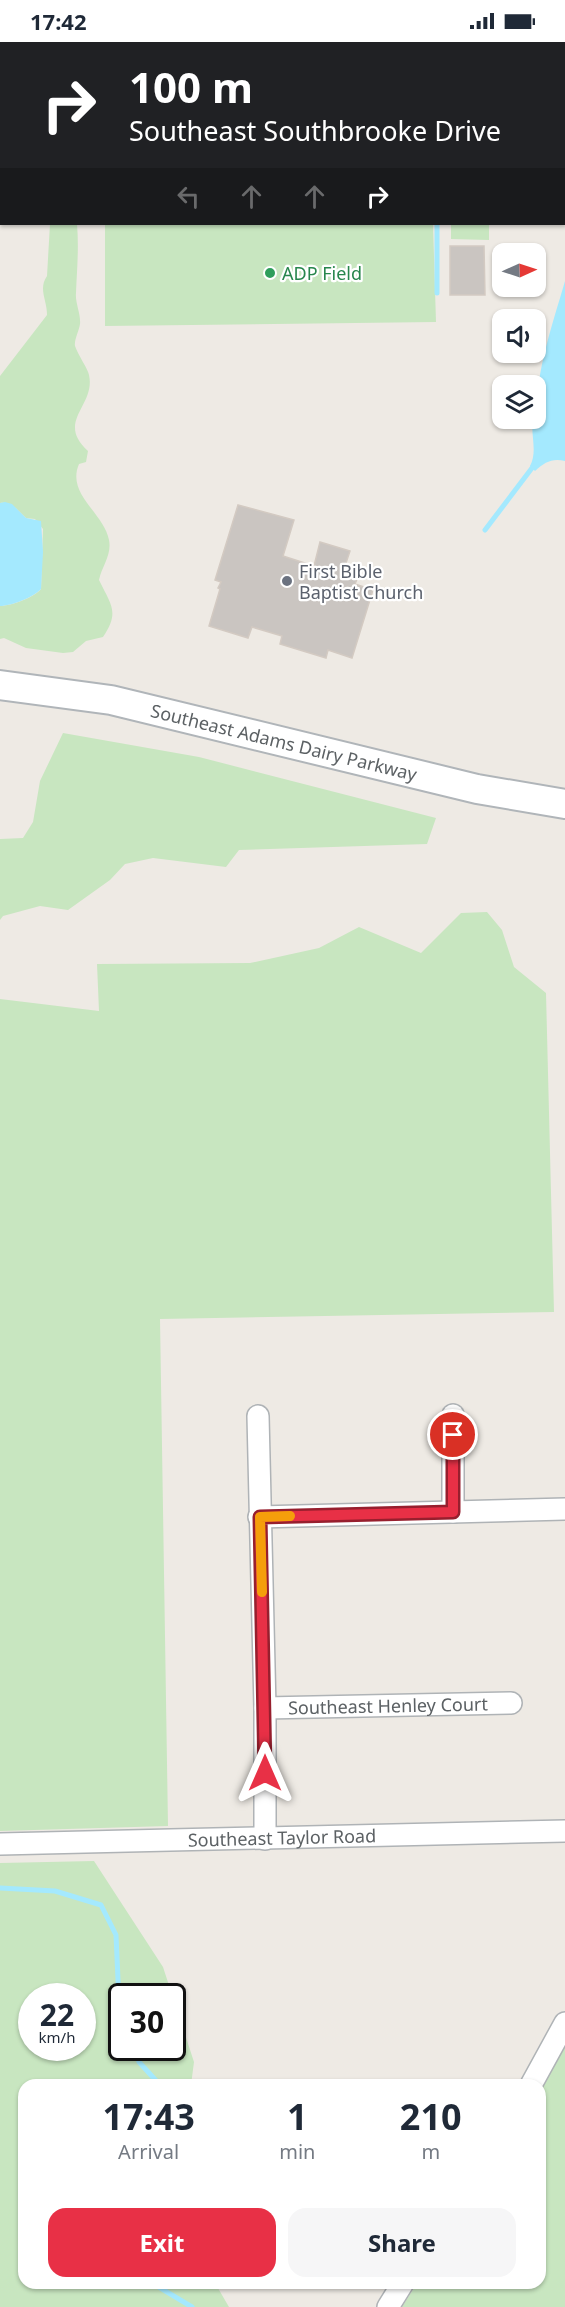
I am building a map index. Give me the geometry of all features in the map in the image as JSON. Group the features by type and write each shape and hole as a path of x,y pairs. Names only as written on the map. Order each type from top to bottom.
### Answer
{"main road":[{"name":"Southeast Adams Dairy Parkway","path":"0,685 111,700 477,789 565,804"}],"street":[{"path":"453,1415 453,1512"},
{"path":"258,1416 265,1708 265,1839"},
{"path":"260,1517 565,1509"},
{"name":"Southeast Henley Court","path":"265,1708 511,1703"},
{"name":"Southeast Taylor Road","path":"0,1844 565,1831"},
{"path":"535,2079 565,2023"},
{"path":"388,2307 399,2289"}],"green space":[{"path":"50,225 77,225 76,297 80,320 75,346 88,372 90,386 76,422 75,431 88,451 86,462 79,464 76,475 81,494 106,530 109,540 108,556 99,580 110,602 112,615 103,637 86,641 73,652 63,653 26,648 4,638 0,639 0,606 22,600 41,589 43,529 35,519 26,518 11,505 0,503 0,376 47,315 43,285 47,276"},
{"name":"ADP Field","path":"105,225 433,225 436,322 105,326"},
{"path":"451,225 489,225 489,240 451,239"},
{"path":"63,733 199,757 436,818 427,844 239,850 226,867 153,858 125,864 110,880 68,910 40,906 3,916 0,920 0,839 23,838 33,822 40,781"},
{"path":"487,912 502,930 514,967 546,993 554,1312 160,1319 168,1826 0,1831 0,999 99,1011 97,964 250,963 319,948 359,927 421,953 461,913"},
{"path":"94,1861 163,1967 168,1983 108,1983 108,2061 186,2061 186,2037 194,2062 192,2079 18,2079 18,2289 218,2289 229,2307 0,2307 0,1863"},
{"path":"565,2045 565,2307 402,2307 413,2289 546,2289 544,2079"}],"water":[{"path":"565,281 565,461 549,461 535,471 530,466 534,448 532,429 546,429 546,375 541,375 543,363 546,363 546,349"},
{"path":"0,503 12,504 26,518 41,521 43,552 41,589 22,600 0,606"}],"building":[{"path":"450,246 484,246 485,295 450,295"},
{"name":"First Bible Baptist Church","path":"238,505 294,520 283,556 314,566 320,542 350,551 342,575 357,579 355,584 373,590 352,658 328,650 326,658 280,644 282,636 252,627 248,638 209,626 221,582 215,580"}],"waterway":[{"path":"437,225 437,293"},
{"path":"485,530 532,468"},
{"path":"0,1888 55,1891 101,1905 116,1935 118,1983"},
{"path":"139,2061 155,2079"},
{"path":"162,2289 192,2307"}],"slow traffic":[{"path":"262,1592 260,1517 290,1516"}],"place":[{"name":"ADP Field","path":"270,273"},
{"name":"First Bible Baptist Church","path":"287,581"}],"route":[{"path":"265,1773 260,1517 453,1512 453,1435"}]}
